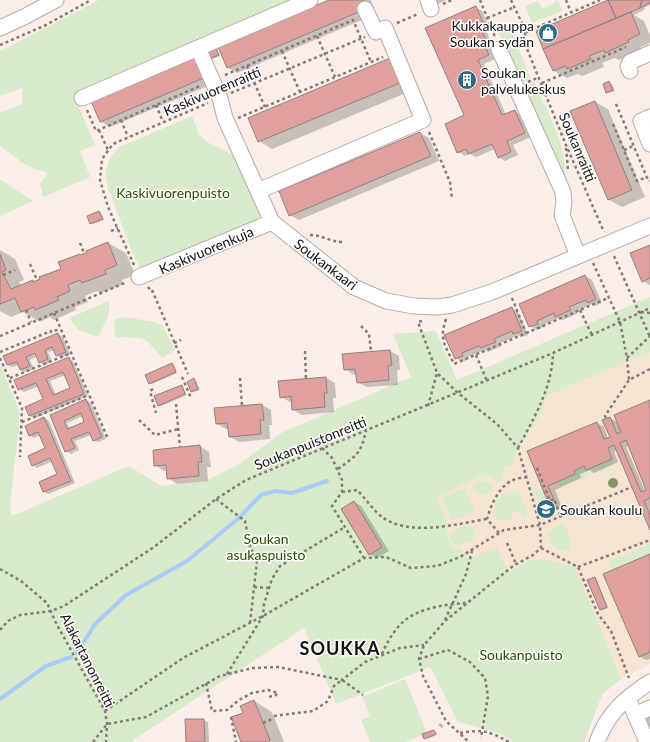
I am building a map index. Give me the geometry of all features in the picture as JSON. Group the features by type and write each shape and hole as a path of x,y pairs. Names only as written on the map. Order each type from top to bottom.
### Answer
{"street":[{"path":"0,28 56,0"},
{"path":"82,98 310,0"},
{"path":"258,191 423,120 395,52 366,9"},
{"name":"Soukankaari","path":"198,48 220,98 233,116 258,191 272,222 354,287 386,301 414,306 437,307 468,301 585,258 650,226"},
{"path":"500,49 563,192 564,203 562,214 585,258"},
{"path":"630,71 628,66 630,62 650,53"},
{"path":"650,117 640,121 650,144"},
{"name":"Kaskivuorenkuja","path":"135,279 272,222"},
{"path":"597,742 601,732 618,706 650,682"},
{"path":"628,698 647,742"},
{"path":"635,715 650,708"}],"path":[{"path":"0,45 46,25 91,0"},
{"name":"Kaskivuorenraitti","path":"108,150 113,144 128,137 381,30 430,4 452,0"},
{"path":"480,0 500,49"},
{"name":"Soukanraitti","path":"511,0 526,32 523,39 566,145 605,234"},
{"path":"566,0 571,12"},
{"path":"526,32 600,0"},
{"path":"487,18 515,7"},
{"path":"353,20 371,62"},
{"path":"317,36 336,78"},
{"path":"542,83 626,47"},
{"path":"282,51 300,92"},
{"path":"241,125 233,116 265,107 395,52"},
{"path":"247,66 265,107"},
{"path":"524,84 539,77"},
{"path":"616,104 648,180 650,181"},
{"path":"156,105 164,122"},
{"path":"121,120 128,137"},
{"path":"613,124 637,181 647,177"},
{"path":"0,336 135,279 118,228 108,207 100,180 102,159 108,150 99,130"},
{"path":"433,143 450,182 452,199"},
{"path":"624,150 634,146"},
{"path":"111,231 118,228"},
{"path":"310,239 304,234 316,235 334,242 342,242"},
{"path":"80,244 84,253"},
{"path":"613,254 650,336 627,358"},
{"path":"585,258 620,322 627,358 629,380"},
{"path":"30,264 37,280"},
{"path":"3,275 15,270"},
{"path":"510,294 526,333"},
{"path":"154,297 188,374"},
{"path":"446,317 442,334 443,340 454,364 608,298"},
{"name":"Soukanpuistonreitti","path":"0,630 8,621 20,615 51,611 64,606 83,595 154,547 216,499 246,480 487,381 650,308"},
{"path":"26,310 31,323"},
{"path":"580,310 592,335"},
{"path":"640,312 650,313"},
{"path":"54,313 108,440"},
{"path":"424,320 418,322 437,373 458,393 497,424 518,448 540,525 541,548 533,556 516,564 445,621 424,645 419,659 423,676 446,721 469,742"},
{"path":"361,326 369,334 371,351"},
{"path":"0,352 51,331 60,329"},
{"path":"174,343 181,340"},
{"path":"305,351 306,379"},
{"path":"10,378 71,353"},
{"path":"518,448 539,410 552,367 552,353"},
{"path":"476,355 487,381"},
{"path":"0,358 22,408 20,457"},
{"path":"606,418 605,416 629,380 650,369"},
{"path":"428,406 437,373"},
{"path":"182,377 191,398"},
{"path":"240,378 242,406"},
{"path":"153,389 150,392 156,413"},
{"path":"22,422 88,395"},
{"path":"176,404 180,447"},
{"path":"139,420 154,435 178,428"},
{"path":"338,469 356,456 362,447 366,430"},
{"path":"322,448 332,458 342,480 342,492 332,506 364,558"},
{"path":"537,468 550,500 554,499 561,517"},
{"path":"487,519 491,505 499,492 512,480 526,477"},
{"path":"105,711 183,658 263,616 364,558 386,557 411,568 437,566 460,558 504,530 540,525 632,487"},
{"path":"342,492 357,490 382,517 397,524 423,528 438,528 487,519"},
{"path":"216,499 245,521 250,546 257,561 250,623"},
{"path":"487,519 499,533"},
{"path":"227,674 263,616 264,604 269,588 280,566 346,527"},
{"path":"578,567 650,540"},
{"path":"507,543 516,564"},
{"path":"541,548 578,567 598,614 611,631 629,678"},
{"path":"445,621 466,574 472,550"},
{"name":"Alakartanonreitti","path":"0,569 21,581 47,603 105,711 107,724 106,742"},
{"path":"254,587 269,588"},
{"path":"381,655 388,641 405,620 417,613 432,608 467,603"},
{"path":"263,723 274,717 313,711 328,701 334,686 365,662 400,648 424,645"},
{"path":"419,659 448,650 470,662 485,678 488,696 481,738"},
{"path":"94,742 107,724 146,717 220,676 253,668 278,667 342,680 363,695"},
{"path":"206,683 212,711 227,710 239,700 252,693 268,690 278,693 275,696 266,697"},
{"path":"231,717 236,742"},
{"path":"459,734 476,730 496,735 509,742"}],"shaded area":[{"name":"Soukan koulu","path":"650,352 650,664 621,679 574,567 522,563 508,572 468,559 458,549 452,546 446,531 447,522 437,496 480,476 489,476 494,478 499,484 502,468 513,458 522,445 541,413 548,395"}],"green space":[{"path":"99,0 293,0 74,95 95,145 80,151 90,177 43,197 40,184 48,173 27,166 0,146 0,113 22,104 22,88 0,96 0,51"},
{"path":"558,0 563,11 532,23 525,6 538,1 542,9"},
{"path":"510,26 514,38 503,43 497,31"},
{"path":"516,42 531,79 520,83 505,47"},
{"path":"534,82 561,145 565,172 564,184 524,86"},
{"name":"Kaskivuorenpuisto","path":"192,116 199,134 207,142 231,154 238,162 260,214 260,219 258,222 141,271 132,252 108,188 105,173 110,158 119,147"},
{"path":"1,180 33,201 0,216"},
{"name":"Soukanpuisto","path":"650,297 650,352 548,395 541,413 513,458 515,463 502,468 504,473 499,484 491,477 483,476 437,496 447,522 446,531 452,546 458,549 461,548 468,559 497,547 508,572 525,562 539,559 575,567 621,679 602,695 584,742 512,742 496,733 458,722 430,667 336,704 304,628 130,742 0,742 0,364 19,410 19,430 10,510 12,516 129,466 161,486 206,481 241,463 281,433 411,377 393,334 436,331 457,380"},
{"path":"109,301 109,315 98,337 78,330 69,318"},
{"path":"124,317 155,322 163,326 175,350 162,358 149,343 141,338 115,337 114,320"},
{"path":"612,459 613,465 561,486 559,481 575,475 574,471 584,466 586,469"},
{"path":"479,481 487,481 491,483 492,491 484,494 475,493 474,484"},
{"path":"531,481 537,491 542,488 550,506 556,504 558,511 547,516 543,513"},
{"path":"465,488 475,512 452,521 442,497"},
{"path":"510,491 518,492 521,495 528,515 527,517 523,518 519,510 511,514 514,520 505,521 499,519 495,515 494,510 498,499"},
{"path":"563,523 571,542 569,549 558,550 553,546 548,536 554,527"},
{"path":"466,525 472,527 475,534 473,540 458,546 453,544 450,538 452,531"},
{"path":"650,544 650,554 612,570 609,561"},
{"path":"405,679 427,733 406,742 370,742 361,720 370,716 362,697"}],"building":[{"path":"329,0 364,0 368,8 227,68 218,47"},
{"path":"608,0 642,0 640,8 616,18"},
{"path":"608,0 616,18 543,49 536,31"},
{"path":"642,0 650,0 650,3 640,8"},
{"name":"Soukan palvelukeskus","path":"476,6 485,27 481,28 485,38 482,39 489,55 478,60 502,115 515,110 525,133 507,141 511,152 498,158 492,144 468,154 466,149 457,153 445,124 464,115 425,28"},
{"path":"631,12 640,34 628,40 629,42 605,53 604,50 589,56 591,59 567,69 566,66 553,71 543,49"},
{"path":"216,48 219,55 209,59 206,52"},
{"path":"197,56 206,77 100,122 91,101"},
{"path":"390,58 400,83 258,142 248,118"},
{"path":"609,81 613,90 606,93 603,84"},
{"path":"595,101 632,190 608,200 570,111"},
{"path":"420,132 431,156 289,216 279,191"},
{"path":"99,211 103,219 90,224 87,216"},
{"path":"108,242 117,265 105,270 106,274 82,283 80,280 68,285 70,291 57,297 59,300 35,310 34,307 21,312 15,298 0,304 0,254 6,270 2,272 11,289 33,280 33,282 40,279 39,277 61,269 58,262 80,254 81,255 87,252 86,251"},
{"path":"650,245 650,278 642,282 630,253"},
{"path":"585,275 596,299 588,303 586,300 569,307 571,310 555,317 554,313 537,321 538,324 529,327 519,304"},
{"path":"512,307 522,331 513,334 512,331 494,339 496,342 481,348 479,346 462,353 463,356 455,359 444,335"},
{"path":"58,333 66,352 56,356 52,347 45,350 48,359 39,363 35,353 26,357 30,366 20,370 17,362 7,365 3,356"},
{"path":"390,350 392,365 388,366 389,380 357,383 355,369 344,370 342,354"},
{"path":"69,357 84,394 29,416 25,407 43,399 36,383 18,390 14,380","holes":["63,372 70,388 53,395 46,379"]},
{"path":"172,363 176,372 149,384 145,375"},
{"path":"326,377 327,393 324,393 325,407 292,410 291,396 280,398 278,381"},
{"path":"194,378 198,389 191,392 187,382"},
{"path":"182,385 185,394 158,406 154,396"},
{"path":"86,399 102,437 93,441 89,432 71,439 75,448 65,452 50,415","holes":["81,413 84,422 67,429 64,421"]},
{"path":"650,400 650,498 644,501 650,515 650,530 614,445 608,448 612,459 586,470 584,466 574,471 575,474 548,486 556,504 550,507 527,451 597,422 604,439 610,437 602,420 610,417 617,434 621,432 614,415","holes":["626,440 646,490 641,492 620,443"]},
{"path":"262,404 264,420 260,420 261,434 229,437 227,423 216,424 214,408"},
{"path":"44,417 71,481 43,492 39,482 57,474 50,458 32,466 28,456 45,448 38,432 29,436 25,426"},
{"path":"200,445 202,462 198,462 199,476 167,479 166,465 154,466 153,450"},
{"path":"354,501 382,547 369,555 341,509"},
{"path":"650,554 650,652 639,657 603,574"},
{"path":"595,577 607,607 600,610 587,580"},
{"path":"254,700 270,740 268,742 241,742 231,717 243,713 240,706"},
{"path":"185,719 204,719 205,742 186,742"},
{"path":"434,730 436,734 424,739 422,734"}],"waterway":[{"path":"77,653 95,624 126,595 187,561 239,518 261,495 275,491 292,493 327,481"},
{"path":"0,699 46,666 71,657"}],"place":[{"name":"Kukkakauppa Soukan sydän","path":"548,33"},
{"name":"Soukan palvelukeskus","path":"467,80"},
{"name":"Soukan koulu","path":"546,509"}],"district":[{"name":"SOUKKA","path":"340,648"}],"park label":[{"name":"Soukan asukaspuisto","path":"266,546"}]}
